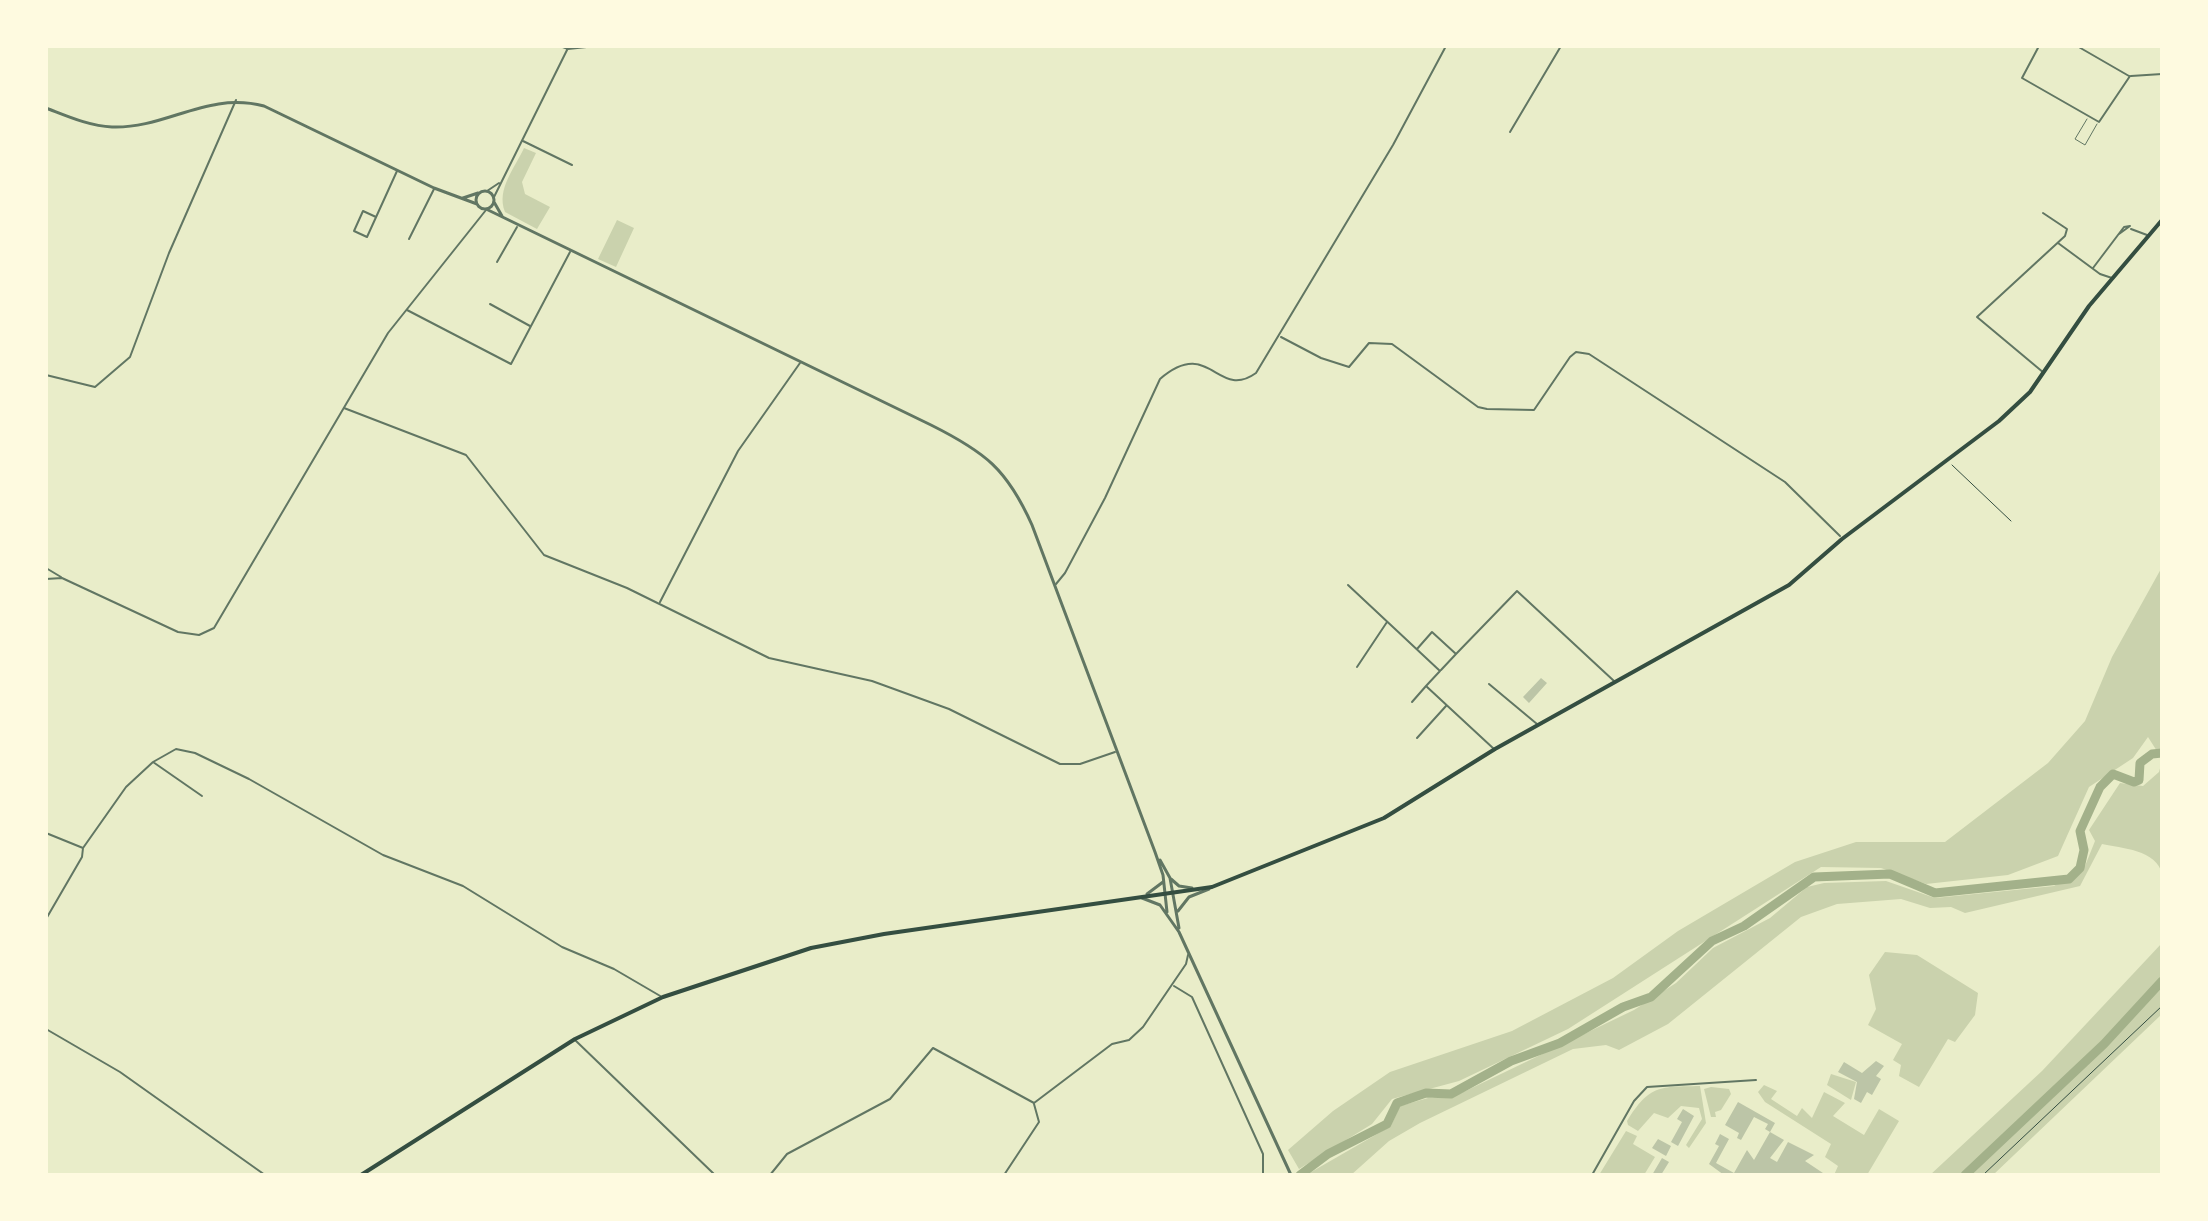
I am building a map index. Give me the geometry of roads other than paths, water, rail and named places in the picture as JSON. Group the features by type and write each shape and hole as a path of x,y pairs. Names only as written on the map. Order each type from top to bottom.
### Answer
{"main road":[{"path":"361,1175 575,1039 663,997 811,948 1212,887 1384,818 1495,749 1773,596 2016,405 2045,374 2105,287 2162,220"}],"street":[{"path":"560,46 596,46"},
{"path":"1055,585 1065,573 1105,498 1160,379 1174,367 1190,362 1204,365 1233,382 1244,382 1256,373 1393,145 1446,46"},
{"path":"1510,132 1561,46"},
{"path":"2039,46 2022,78 2099,122 2130,76"},
{"path":"2077,46 2130,76 2162,74"},
{"path":"46,568 178,632 199,635 214,628 388,333 494,200 500,182 568,48"},
{"path":"46,108 90,124 112,127 153,121 220,101 236,100 264,106 434,188 502,216 570,252 969,444 996,463 1020,498 1055,585 1155,852 1167,912"},
{"path":"46,375 95,387 130,357 169,253 236,100"},
{"path":"522,140 572,165"},
{"path":"376,217 363,211 354,231 367,237 398,170"},
{"path":"459,198 487,191 500,182"},
{"path":"409,239 434,188"},
{"path":"487,191 502,216"},
{"path":"478,218 479,193"},
{"path":"2043,213 2067,229 2058,243 1977,317 2045,374"},
{"path":"497,262 518,226"},
{"path":"2093,268 2119,234 2130,229 2149,235"},
{"path":"2058,243 2100,274 2113,277"},
{"path":"406,310 511,364 570,252"},
{"path":"2100,274 2105,287"},
{"path":"490,304 531,327"},
{"path":"1280,337 1321,358 1349,367 1369,343 1392,344 1478,407 1500,410 1534,410 1570,357 1576,352 1589,354 1785,482 1842,539"},
{"path":"659,603 738,451 801,362"},
{"path":"344,408 466,455 544,555 659,603 769,658 863,678 949,709 1060,764 1080,764 1117,752"},
{"path":"46,579 62,578"},
{"path":"1348,585 1440,671"},
{"path":"1412,702 1517,591 1615,682"},
{"path":"1357,667 1388,621"},
{"path":"1417,649 1432,632 1456,654"},
{"path":"1489,684 1538,725"},
{"path":"1426,686 1495,749"},
{"path":"1417,738 1446,705"},
{"path":"46,919 82,857 83,848 126,787 153,762 176,749 195,753 249,779 383,855 463,886 562,947 614,969 663,997"},
{"path":"153,762 202,796"},
{"path":"46,833 83,848"},
{"path":"1155,852 1170,878 1178,911 1179,932"},
{"path":"1170,878 1187,888 1212,887"},
{"path":"1140,897 1163,882"},
{"path":"1178,911 1189,897 1212,887"},
{"path":"1140,897 1154,901 1167,912 1179,932 1291,1175"},
{"path":"1034,1103 1112,1044 1129,1040 1143,1027 1189,954"},
{"path":"1172,985 1192,997 1263,1154 1263,1175"},
{"path":"46,1029 120,1072 265,1175"},
{"path":"575,1039 715,1175"},
{"path":"770,1175 787,1154 890,1099 933,1048 1034,1103 1039,1122 1004,1175"},
{"path":"1592,1175 1634,1101 1647,1087 1756,1080"}],"lane":[{"path":"2089,116 2075,139 2085,145 2099,122"}],"waterway":[{"path":"1300,1175 1328,1154 1387,1124 1397,1103 1426,1093 1451,1094 1511,1061 1560,1043 1623,1007 1651,997 1712,941 1744,926 1814,877 1890,874 1935,893 2069,879 2080,868 2084,850 2080,831 2100,787 2113,774 2134,782 2139,780 2140,763 2152,754 2162,753"},
{"path":"1965,1175 2104,1044 2162,981"}]}
